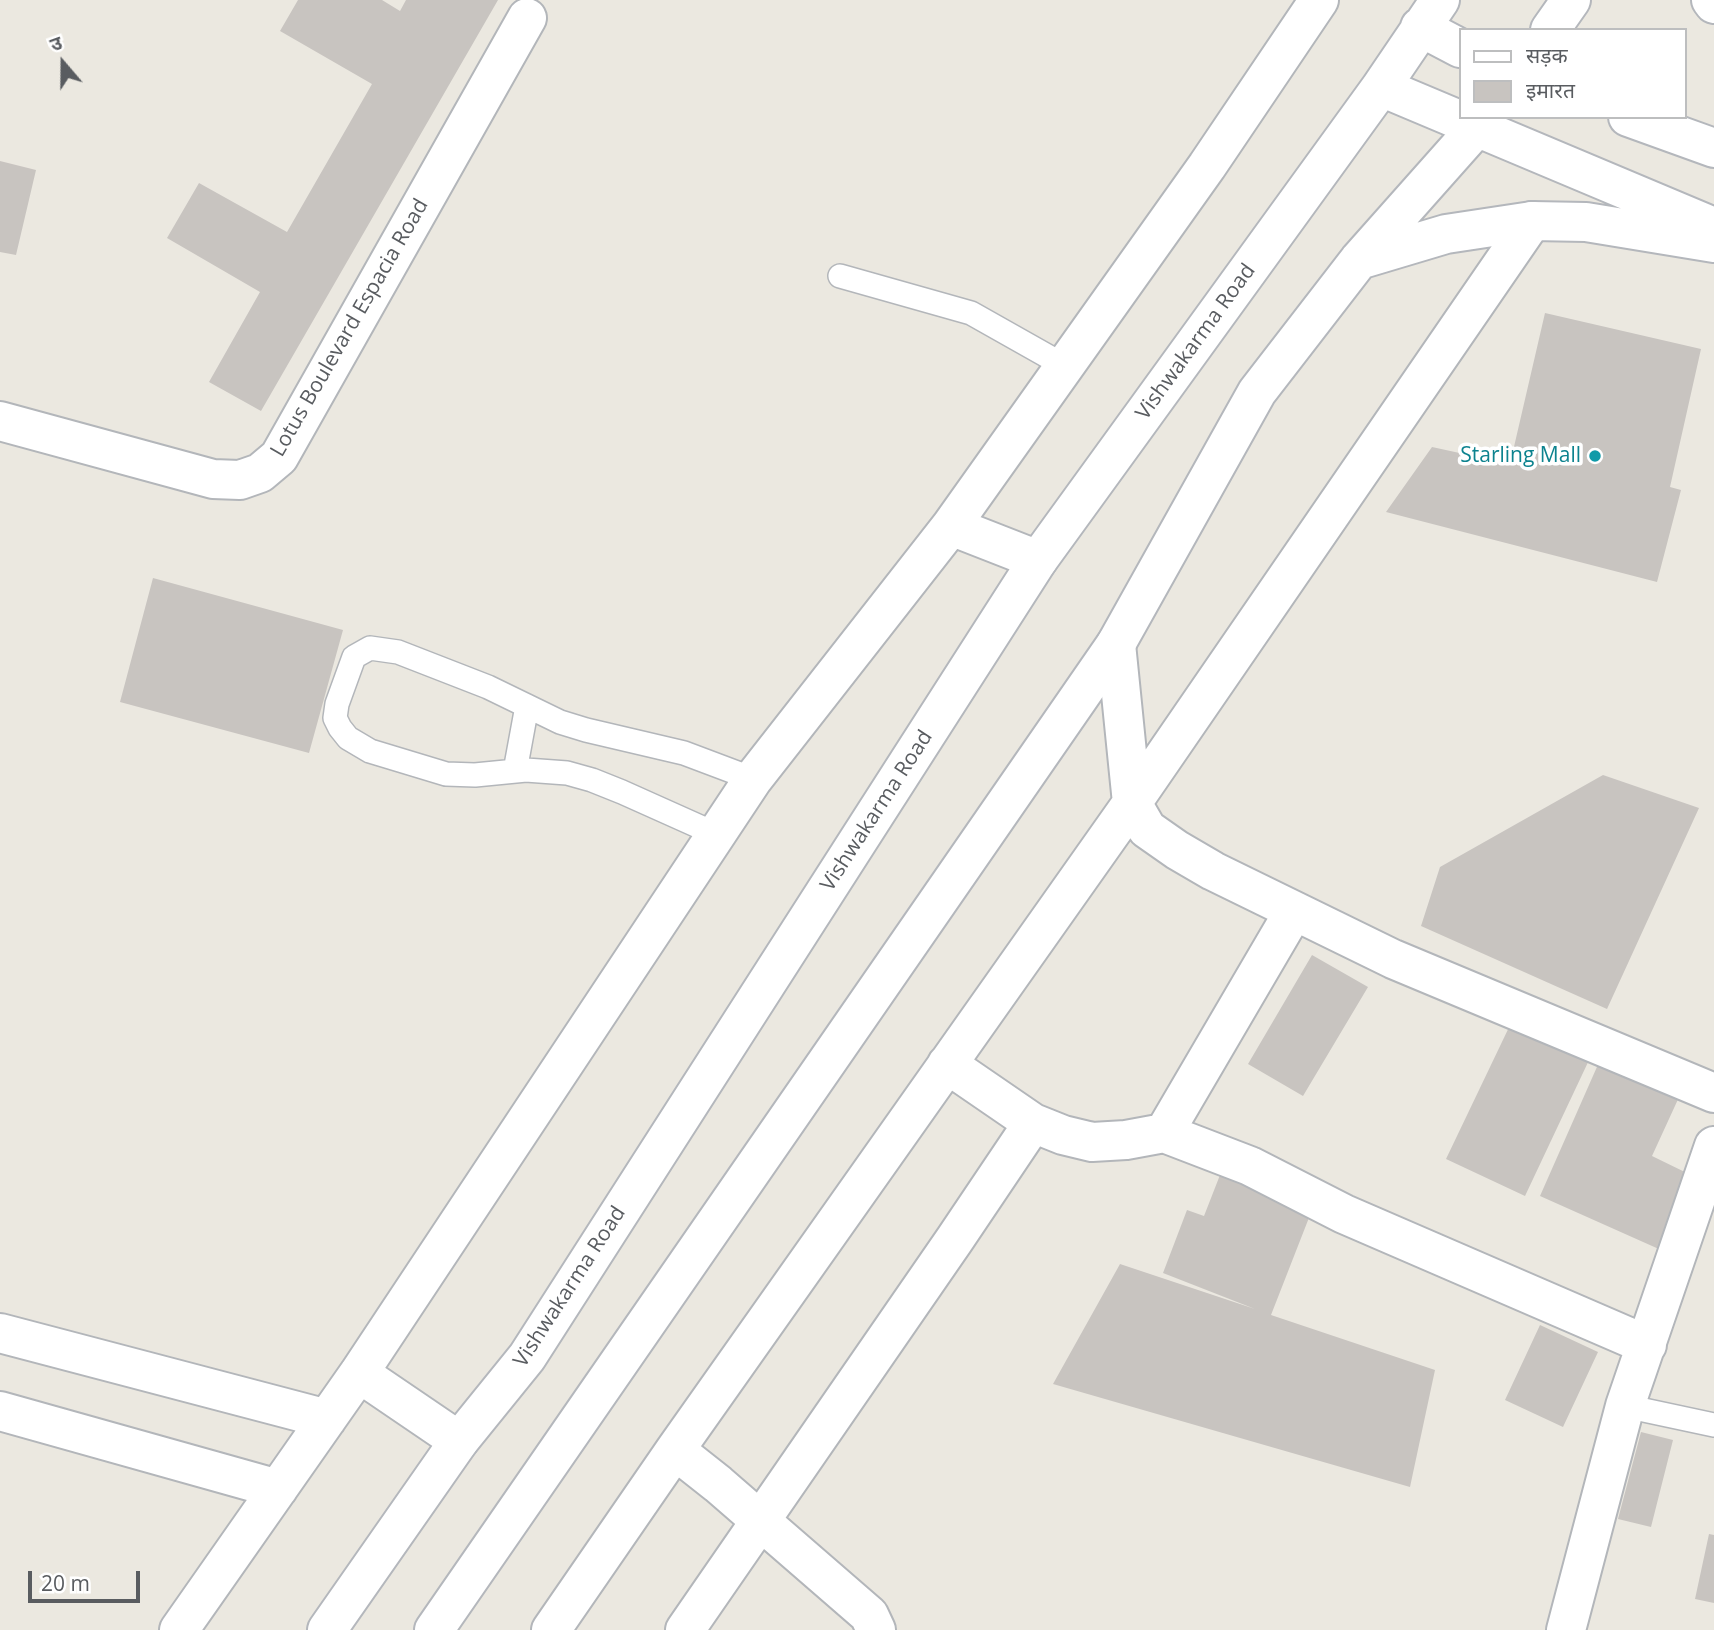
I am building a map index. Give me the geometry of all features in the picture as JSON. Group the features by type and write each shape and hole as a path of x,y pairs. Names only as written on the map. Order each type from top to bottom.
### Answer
{"street":[{"path":"179,1630 359,1373 753,779 951,526 1207,166 1320,0"},
{"path":"1551,28 1572,0"},
{"path":"1430,14 1458,46"},
{"name":"Vishwakarma Road","path":"327,1630 459,1441 527,1357 1038,559 1381,87 1430,14"},
{"name":"Lotus Boulevard Espacia Road","path":"0,421 213,479 240,480 260,473 279,457 527,19"},
{"path":"1381,87 1458,114"},
{"path":"1634,119 1714,148"},
{"path":"434,1630 1116,644 1257,392 1359,260 1482,123 1714,227"},
{"path":"1359,260 1446,234 1532,221 1586,222 1714,243"},
{"path":"551,1630 695,1466 968,1078 1152,827 1532,221"},
{"path":"951,526 1038,559"},
{"path":"1116,644 1152,827 1294,911 1393,959 1714,1093"},
{"path":"1164,1133 1294,911"},
{"path":"968,1078 1033,1123 1063,1135 1092,1142 1126,1140 1164,1133 1250,1166 1344,1214 1647,1345"},
{"path":"685,1630 1033,1123"},
{"path":"1566,1630 1625,1406 1714,1146"},
{"path":"0,1333 327,1419"},
{"path":"359,1373 459,1441"},
{"path":"0,1411 278,1489"},
{"path":"695,1466 869,1615 878,1629"}],"lane":[{"path":"839,276 971,313 1065,366"},
{"path":"718,835 592,779 567,773 515,771 475,775 446,774 370,751 348,737 335,718 337,704 354,657 370,648 398,652 488,687 560,722 684,753 753,779"},
{"path":"515,771 527,706"},
{"path":"1625,1406 1714,1424"}],"building":[{"path":"298,0 382,0 400,11 406,0 498,0 261,411 209,382 260,292 167,238 199,183 287,232 372,84 280,31"},
{"path":"0,161 36,170 16,255 0,252"},
{"name":"Starling Mall","path":"1545,313 1701,349 1670,487 1681,490 1657,582 1386,512 1432,447 1510,464"},
{"path":"153,578 343,630 309,753 120,702"},
{"path":"1603,775 1699,808 1607,1009 1421,926 1440,867"},
{"path":"1312,955 1368,987 1303,1096 1248,1064"},
{"path":"1512,1021 1590,1058 1525,1196 1446,1159"},
{"path":"1600,1060 1680,1095 1652,1156 1693,1176 1670,1254 1540,1196"},
{"path":"1220,1175 1312,1210 1271,1315 1435,1370 1410,1487 1053,1384 1120,1264 1255,1309 1163,1273 1187,1210 1204,1216"},
{"path":"1540,1325 1598,1352 1563,1427 1505,1400"},
{"path":"1641,1432 1673,1440 1651,1527 1618,1519"},
{"path":"1709,1534 1714,1535 1714,1603 1695,1599"}],"place":[{"name":"Starling Mall","path":"1595,456"}]}
